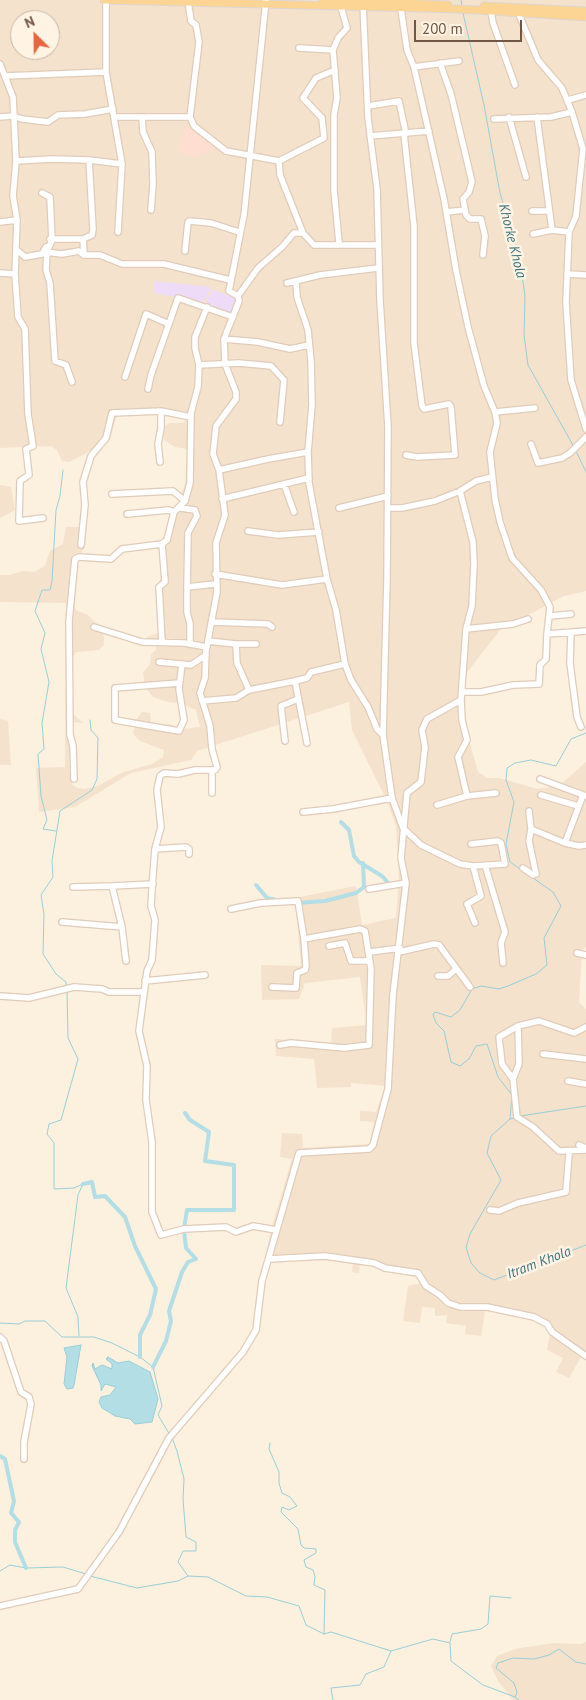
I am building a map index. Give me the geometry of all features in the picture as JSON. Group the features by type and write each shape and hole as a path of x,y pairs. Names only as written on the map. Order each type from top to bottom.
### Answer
{"main road":[{"path":"105,0 266,2 341,7 375,0 401,8 460,8"},
{"path":"322,0 586,17"},
{"path":"472,9 499,6 586,11"}],"street":[{"path":"105,0 106,72 122,164 118,232"},
{"path":"192,1 191,21 196,25 198,42 190,117 194,126 215,145 231,153 250,154 279,161 324,138 322,118 303,98 316,78 335,70"},
{"path":"238,296 229,291 230,280 244,215 266,2"},
{"path":"363,3 370,136 377,189 378,268 388,426 383,735 392,798 403,828 421,845 460,864 473,866 505,864 503,846 498,841 471,844"},
{"path":"338,244 334,190 334,114 337,98 333,50 338,38 347,28 341,7"},
{"path":"401,8 407,50 414,67 429,131 468,327 484,386 495,412 497,423 490,452 492,477 500,522 512,558 541,590 550,607 546,659 540,665 539,684 513,685 481,692 462,692"},
{"path":"491,11 493,23 515,85"},
{"path":"518,12 538,60 562,88 568,100 582,149 576,216 569,232 566,310 571,380 586,429"},
{"path":"299,48 333,50"},
{"path":"414,67 459,61"},
{"path":"440,63 451,94 472,182 469,192 462,199 470,219 481,219 485,236 483,256"},
{"path":"0,64 13,96 16,161 13,196 17,220 15,274 18,317 26,329 28,414 33,446 26,449 29,475 20,481 19,521 43,518"},
{"path":"4,76 106,72"},
{"path":"568,100 586,95"},
{"path":"368,106 398,101 405,134 414,226 414,343 422,406 424,409 449,404 452,407 455,455 406,456"},
{"path":"0,117 13,116 48,122 58,115 84,114 113,109"},
{"path":"494,119 551,117 572,112"},
{"path":"114,117 190,117"},
{"path":"142,117 143,132 152,152 152,210"},
{"path":"509,117 526,177"},
{"path":"537,117 552,230"},
{"path":"370,136 429,131"},
{"path":"16,161 52,159 89,160 122,164"},
{"path":"52,240 84,239 92,236 89,160"},
{"path":"279,161 280,175 303,234 314,245 378,244"},
{"path":"42,193 50,197 52,240 44,252 50,283 55,361 66,366 72,382"},
{"path":"446,212 465,210"},
{"path":"532,211 549,211"},
{"path":"0,222 17,220"},
{"path":"185,251 188,222 192,220 211,222 239,232"},
{"path":"533,234 552,230 569,232"},
{"path":"276,1230 253,1226 236,1232 226,1226 184,1229 161,1235 152,1212 152,1142 145,1079 147,1066 139,1031 145,981 152,960 155,920 151,906 155,849 161,827 157,790 160,776 164,773 178,774 195,770 212,770 217,767 212,749 210,726 200,693 205,678 206,655 217,592 215,584 216,543 225,515 220,470 213,454 216,426 236,399 236,392 226,364 224,339 239,301 238,296 258,268 282,247 294,233 303,234"},
{"path":"84,239 84,254"},
{"path":"17,250 25,257 44,252 62,254 79,251 84,254 100,255 122,264 164,264 230,280"},
{"path":"287,283 320,275 378,268"},
{"path":"0,273 15,274"},
{"path":"567,274 586,275"},
{"path":"296,281 297,297 306,323 309,345 312,405 308,452 309,478 327,579 336,610 345,664 351,680 368,708 377,729 383,735"},
{"path":"148,389 171,313 178,298 233,317"},
{"path":"74,778 73,746 70,734 69,621 75,559 79,557 111,559 122,549 162,544 167,540 177,510 185,501 190,482 191,417 198,387 199,365 195,348 195,337 207,307"},
{"path":"124,377 146,314 169,324"},
{"path":"224,339 258,342 290,349 309,345"},
{"path":"199,365 271,366 277,370 284,380 280,422"},
{"path":"495,412 535,408"},
{"path":"81,545 85,505 83,482 91,456 106,438 112,413 160,411 191,417"},
{"path":"160,411 158,444 160,462"},
{"path":"531,444 538,463 562,458 570,454 586,437"},
{"path":"220,470 268,458 308,452"},
{"path":"388,508 402,508 435,502 460,491 476,481 492,477"},
{"path":"222,499 309,478"},
{"path":"284,484 294,512"},
{"path":"112,494 173,491 185,501"},
{"path":"460,491 473,542 474,564 472,606 466,629 461,700 462,720 467,740 458,757 458,764 467,796"},
{"path":"339,508 388,496"},
{"path":"127,514 169,510 195,510 198,516 188,533 187,612 190,624 190,644"},
{"path":"248,531 278,535 319,532"},
{"path":"162,544 165,582 159,587 162,642"},
{"path":"216,574 282,585 327,579"},
{"path":"187,587 215,584"},
{"path":"550,616 571,614"},
{"path":"466,629 512,624 528,619"},
{"path":"212,622 268,624 272,627"},
{"path":"94,627 142,642 256,644"},
{"path":"547,634 586,631"},
{"path":"571,632 570,663 577,717 581,727"},
{"path":"236,644 237,663 249,690"},
{"path":"159,662 191,665 206,655"},
{"path":"179,683 115,688 115,720 179,730 184,720 179,683 182,664"},
{"path":"202,701 236,698 249,690 307,678 310,672 345,664"},
{"path":"295,681 307,743"},
{"path":"285,741 281,706 298,699"},
{"path":"0,1606 78,1589 119,1532 169,1438 243,1352 256,1330 262,1281 300,1153 369,1149 373,1145 388,1089 393,995 400,950 406,884 401,858 408,791 421,782 425,747 422,730 424,724 432,714 461,700"},
{"path":"212,770 212,793"},
{"path":"540,779 584,795 564,842"},
{"path":"437,805 467,796 496,793"},
{"path":"540,795 578,806"},
{"path":"302,812 333,809 392,798"},
{"path":"523,868 533,875 536,874 529,841 529,810"},
{"path":"530,829 564,842 579,846 586,845"},
{"path":"155,849 186,847 189,854"},
{"path":"485,865 505,932 501,943 503,963"},
{"path":"473,866 481,896 467,904 475,924"},
{"path":"73,886 153,884"},
{"path":"368,889 406,884"},
{"path":"113,886 122,927 126,961"},
{"path":"231,909 261,903 298,901 304,939 305,970 297,973 296,988 272,987"},
{"path":"62,922 122,927"},
{"path":"280,1045 291,1043 344,1048 368,1046 370,952 362,929 304,939"},
{"path":"329,946 345,943 351,961 370,961"},
{"path":"370,952 400,950 436,944 470,987"},
{"path":"577,953 586,954"},
{"path":"438,976 448,976 456,970"},
{"path":"145,981 205,975"},
{"path":"0,996 29,998 67,988 102,989 110,992 143,992"},
{"path":"513,1079 502,1064 499,1037 518,1026 539,1021 574,1033 586,1028"},
{"path":"518,1026 519,1064 513,1079 517,1117 533,1127 559,1151 569,1153 586,1149"},
{"path":"544,1054 586,1059"},
{"path":"568,1081 586,1084"},
{"path":"579,1145 586,1149"},
{"path":"490,1210 499,1211 518,1203 562,1195 566,1192 569,1153"},
{"path":"269,1259 326,1256 374,1263 385,1268 418,1273 426,1286 448,1303 460,1307 487,1307 534,1316 547,1324 552,1332 586,1356"},
{"path":"0,1337 4,1341 21,1392 28,1397 31,1404 24,1442 24,1459"}],"shaded area":[{"path":"0,0 586,0 586,591 564,596 500,630 465,675 463,699 465,725 478,772 487,778 500,778 537,789 559,786 586,762 586,947 582,950 579,1002 586,1009 586,1360 581,1357 569,1378 556,1372 563,1358 547,1350 550,1333 544,1325 526,1315 485,1311 481,1336 465,1334 466,1326 446,1323 447,1315 435,1316 435,1308 422,1307 420,1323 403,1321 408,1286 422,1283 417,1274 375,1264 360,1263 359,1273 352,1272 353,1262 321,1258 294,1259 270,1263 266,1257 271,1229 292,1159 280,1157 282,1133 302,1134 303,1148 370,1144 374,1122 360,1121 360,1111 376,1112 385,1086 351,1083 351,1087 317,1088 314,1059 276,1056 275,1039 331,1043 332,1028 367,1025 360,977 305,983 299,999 262,1000 261,965 301,966 295,898 356,886 362,925 396,918 399,879 396,826 387,801 352,730 349,702 197,751 191,760 131,773 75,807 39,812 36,768 65,767 66,603 0,602 0,575 10,575 22,571 34,572 45,566 50,551 63,544 66,527 85,527 81,535 84,547 76,565 74,605 76,610 88,615 103,630 104,639 104,645 99,650 76,652 71,661 72,713 83,723 72,722 69,765 72,784 77,788 84,789 98,786 121,773 152,764 163,757 164,750 140,741 133,734 136,720 142,712 150,713 153,725 169,724 184,729 200,727 196,710 180,703 168,702 153,697 145,687 143,673 150,664 151,654 156,650 156,644 146,640 147,637 158,633 160,626 156,595 157,585 163,574 160,541 166,534 171,511 179,501 185,484 187,449 175,447 164,440 161,428 170,423 183,423 187,419 172,413 119,414 111,436 102,445 69,462 62,461 57,450 51,446 0,448"},
{"path":"186,126 197,131 216,149 193,158 177,151"},
{"path":"154,281 211,287 204,302 154,293"},
{"path":"212,289 237,299 230,314 205,305"},
{"path":"0,485 11,487 15,510 0,518"},
{"path":"0,719 8,721 11,765 0,765"},
{"path":"586,1642 586,1700 513,1700 498,1681 491,1666 497,1656 515,1649 553,1643 581,1644"}],"water":[{"path":"81,1345 74,1385 73,1388 67,1389 64,1384 67,1357 64,1348"},
{"path":"108,1357 118,1363 129,1361 150,1372 158,1399 152,1422 135,1424 130,1419 115,1416 102,1408 99,1402 101,1397 110,1395 116,1387 105,1384 101,1391 101,1385 92,1366 93,1363 95,1369 102,1365 112,1369 112,1364 106,1359"}],"waterway":[{"name":"Khorke Khola","path":"461,0 462,7"},
{"name":"Khorke Khola","path":"463,13 484,105 500,193 519,255 525,296 524,335 528,365 574,447"},
{"name":"Khorke Khola","path":"576,451 586,472"},
{"path":"56,831 43,829 47,820 41,796 38,754 44,749 42,723 49,682 41,649 45,633 35,611 42,590 50,590 52,581 56,510 60,496 63,470"},
{"path":"66,986 66,982 56,974 43,954 44,914 41,895 53,877 52,861 60,811 92,790 97,779 98,738 91,730 90,720"},
{"name":"Khorke Khola","path":"510,1119 512,1095 498,1077 487,1044 476,1046 469,1059 460,1066 451,1062 444,1031 436,1023 433,1015 435,1012 451,1017 460,1010 472,989 481,986 499,989 536,974 547,965 544,938 561,906 553,892 510,862 506,844 514,802 506,780 507,768 515,763 531,760 556,766 571,739 586,733"},
{"path":"341,822 349,830 354,856 359,862 382,876 390,885"},
{"path":"296,903 325,901 356,893 364,887 363,863"},
{"path":"256,885 267,898 277,900"},
{"path":"67,990 68,1038 78,1059 61,1120 49,1124 47,1134 54,1143 54,1189 74,1188 83,1184 78,1195 66,1288 78,1317 79,1336"},
{"name":"Itram Khola","path":"520,1116 586,1106"},
{"path":"153,1367 166,1341 171,1321 169,1311 182,1272 188,1262 196,1259 186,1248 184,1229 187,1210 234,1210 234,1165 205,1161 209,1132 190,1120 185,1113"},
{"name":"Itram Khola","path":"514,1118 510,1119 491,1136 487,1153 501,1180 470,1234 466,1247 471,1263 480,1273 494,1280 586,1245"},
{"path":"83,1184 92,1182 95,1197 105,1196 125,1217 135,1246 156,1289 150,1315 140,1335 140,1357"},
{"path":"0,1323 19,1324 25,1321 45,1321 62,1337 94,1337 112,1343 140,1357 153,1367 162,1406 158,1415 170,1435"},
{"path":"172,1438 184,1479 183,1499 186,1537 196,1542 196,1551 183,1551 178,1562 188,1576"},
{"path":"270,1443 269,1449 279,1472 279,1483 282,1493 290,1497 297,1506 289,1510 282,1507 281,1512 298,1529 301,1545 304,1548 316,1549 316,1553 304,1560 306,1567 313,1570 315,1576 314,1585 325,1590 324,1634"},
{"path":"0,1456 5,1459 14,1501 11,1513 19,1522 15,1530 15,1542 26,1568"},
{"path":"0,1571 10,1565 26,1568 63,1567 86,1574"},
{"path":"90,1576 137,1588 178,1581 188,1576 208,1577 246,1596 267,1597 299,1606 306,1625 324,1634 331,1632 391,1651 433,1639 450,1643 451,1661 483,1685 515,1697"},
{"path":"450,1642 452,1634 481,1629 488,1624 490,1596 511,1598"},
{"path":"519,1700 515,1697 517,1692 514,1683 496,1668 498,1663 513,1658 534,1659 549,1655 559,1649 576,1662 586,1664"},
{"path":"333,1700 331,1688 360,1685 366,1674 384,1667 391,1651"}]}
